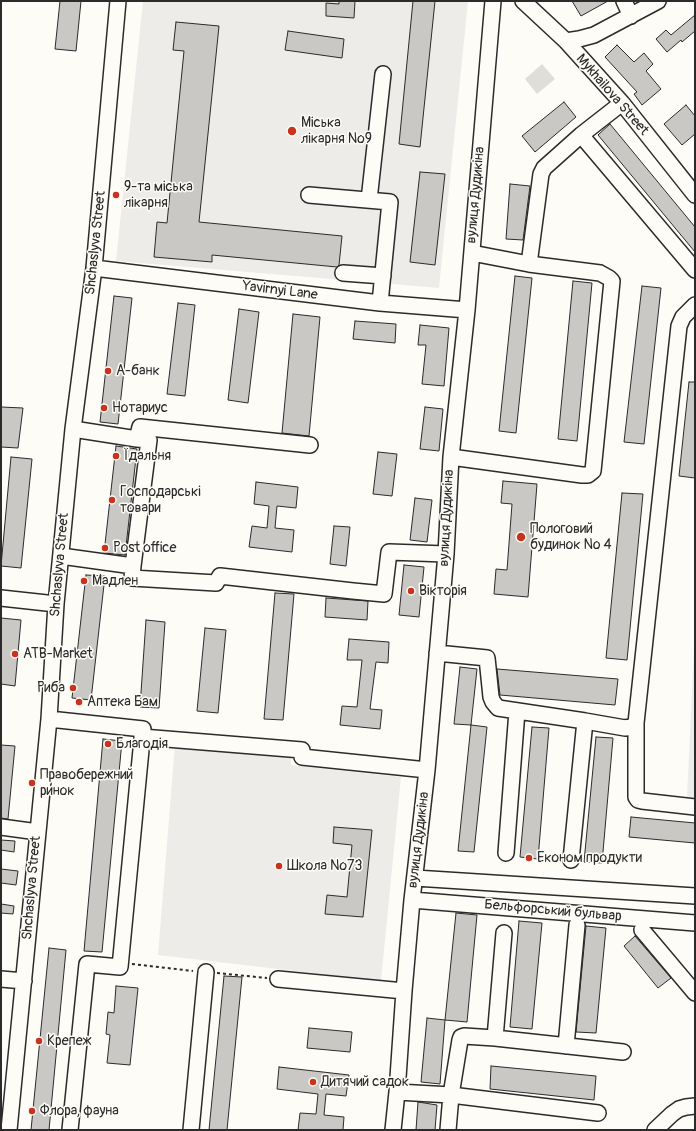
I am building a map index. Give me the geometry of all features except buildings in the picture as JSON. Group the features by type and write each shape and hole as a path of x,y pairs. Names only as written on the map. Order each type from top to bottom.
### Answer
{"street":[{"name":"Shchaslyva Street","path":"9,1130 49,719 56,604 73,429 94,268 118,1"},
{"name":"вулиця Дудикіна","path":"394,1130 412,900 428,770 446,554 451,457 467,310 492,1"},
{"name":"Mykhailova Street","path":"523,1 566,41 622,103 695,195"},
{"path":"624,1 631,16"},
{"path":"566,41 579,40 594,35 658,1"},
{"path":"369,200 383,74"},
{"path":"529,264 541,174 544,168 622,103"},
{"path":"581,136 695,270"},
{"path":"309,195 390,202 380,303"},
{"path":"451,457 582,475 588,475 593,471 612,281 600,273 529,264 472,253"},
{"name":"Yavirnyi Lane","path":"94,268 380,303 467,310"},
{"path":"343,273 383,276"},
{"path":"695,305 683,316 680,326 636,723 636,797 638,800 695,807"},
{"path":"137,439 140,427 310,445"},
{"path":"73,429 149,440 132,578 216,583 220,576 384,594 389,552 446,554"},
{"path":"61,556 133,566"},
{"path":"1,598 56,604"},
{"path":"437,653 487,658 492,698 493,702 498,708 625,728 631,727 636,723"},
{"path":"506,853 517,711"},
{"path":"49,719 143,729 120,967 87,964 70,1130"},
{"path":"571,860 585,721"},
{"path":"142,737 302,750 302,757 428,770"},
{"path":"1,827 38,832"},
{"name":"Бельфорський бульвар","path":"415,878 695,896"},
{"name":"Бельфорський бульвар","path":"412,900 695,923"},
{"path":"566,1046 577,926"},
{"path":"642,930 695,993"},
{"path":"495,1038 504,933"},
{"path":"191,1130 206,972"},
{"path":"278,978 404,991"},
{"path":"1,979 24,981"},
{"path":"448,1130 451,1095 461,1038 464,1036 623,1052"},
{"path":"397,1092 451,1095 598,1113"},
{"path":"656,1130 672,1114 686,1107 695,1106"}],"shaded area":[{"name":"Міська лікарня №9","path":"143,1 468,1 439,288 116,261"},
{"path":"542,64 555,79 537,94 525,79"},
{"path":"695,626 695,799 687,798"},
{"name":"Школа №73","path":"175,745 291,754 291,765 401,777 381,981 158,955"}],"place":[{"name":"Міська лікарня №9","path":"292,131"},
{"name":"9-та міська лікарня","path":"116,195"},
{"name":"А-банк","path":"108,371"},
{"name":"Нотариус","path":"104,408"},
{"name":"Їдальня","path":"116,456"},
{"name":"Господарські товари","path":"112,500"},
{"name":"Пологовий будинок № 4","path":"521,537"},
{"name":"Post office","path":"105,548"},
{"name":"Мадлен","path":"84,581"},
{"name":"Вікторія","path":"411,591"},
{"name":"ATB-Market","path":"15,654"},
{"name":"Риба","path":"73,688"},
{"name":"Аптека Бам","path":"79,702"},
{"name":"Благодія","path":"108,744"},
{"name":"Правобережний ринок","path":"32,783"},
{"name":"Економ продукти","path":"529,858"},
{"name":"Школа №73","path":"279,866"},
{"name":"Крепеж","path":"39,1041"},
{"name":"Дитячий садок","path":"313,1082"},
{"name":"Флора, фауна","path":"32,1111"}]}
